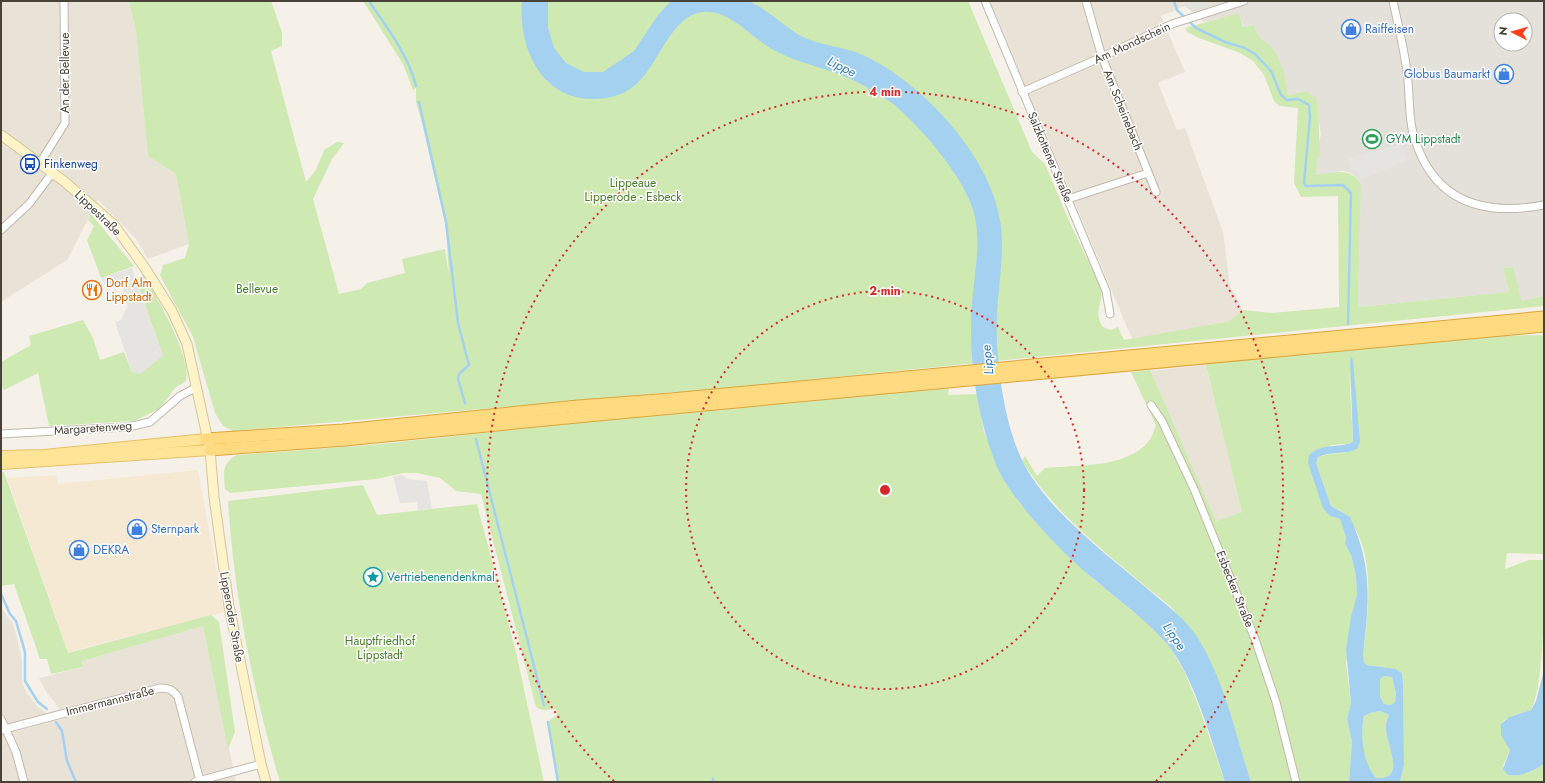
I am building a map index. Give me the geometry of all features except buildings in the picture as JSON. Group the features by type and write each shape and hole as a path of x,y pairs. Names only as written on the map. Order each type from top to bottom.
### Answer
{"highway":[{"path":"208,444 379,432 1049,368 1544,317"},
{"path":"1049,368 1544,326"}],"main road":[{"name":"Lippestraße","path":"1,136 53,172 114,225 141,262 172,311 187,344 208,444"},
{"path":"1,456 44,455 208,444"},
{"path":"1,464 208,444"},
{"name":"Lipperoder Straße","path":"208,444 229,606 266,782"}],"street":[{"name":"An der Bellevue","path":"40,163 65,123 64,1"},
{"name":"Salzkottener Straße","path":"985,1 1106,291 1110,314"},
{"name":"Am Scheinebach","path":"1086,1 1102,57 1156,192"},
{"name":"Am Mondschein","path":"1022,92 1182,20 1244,1"},
{"path":"1393,1 1408,73 1412,131 1420,155 1430,172 1448,191 1473,204 1498,210 1525,209 1544,205"},
{"path":"1,230 29,204 53,172"},
{"path":"1068,198 1148,173"},
{"name":"Margaretenweg","path":"1,434 128,427 150,422 180,396 197,387"},
{"name":"Esbecker Straße","path":"1151,405 1162,421 1200,503 1255,639 1276,702 1296,782"},
{"name":"Immermannstraße","path":"3,729 160,688 166,688 171,690 178,697 198,781"},
{"path":"1,719 3,729 16,752 24,782"},
{"path":"198,781 261,764"}],"shaded area":[{"path":"1,1 129,1 136,31 148,156 176,174 189,244 148,259 137,240 98,200 67,260 1,302"},
{"path":"990,1 1183,1 1185,6 1161,16 1185,72 1158,83 1177,130 1185,128 1223,232 1230,286 1243,310 1230,321 1132,339"},
{"path":"1183,1 1544,1 1544,296 1522,302 1512,267 1503,268 1509,292 1358,307 1361,185 1357,178 1351,173 1343,171 1316,175 1315,162 1321,134 1318,117 1318,104 1306,91 1288,95 1279,59 1273,49 1258,38 1254,25 1244,27 1239,14 1204,22 1185,6"},
{"path":"1401,144 1407,160 1361,180 1357,171 1351,172 1347,159"},
{"path":"132,268 163,356 140,374 132,372 115,322 121,320 128,305 121,285 107,289 101,278"},
{"path":"1206,365 1242,512 1216,521 1150,371"},
{"path":"198,470 224,612 68,652 7,478 56,475 58,484"},
{"path":"402,475 408,479 427,481 432,509 418,510 417,502 400,503 393,476"},
{"path":"1,603 4,612 13,624 16,634 22,660 22,682 26,692 37,706 46,713 60,709 47,693 39,678 83,667 82,661 203,626 236,782 1,782"}],"green space":[{"path":"129,1 271,1 282,32 282,46 271,51 306,182 316,170 324,150 337,142 344,143 332,159 313,199 339,294 361,289 367,283 405,273 402,259 445,249 449,276 446,227 416,102 416,88 413,90 403,64 363,1 968,1 1032,152 1045,164 1069,221 1101,288 1101,298 1098,311 1100,321 1103,327 1111,330 1118,327 1124,340 1230,321 1243,310 1272,313 1339,307 1338,196 1301,197 1294,183 1298,108 1279,106 1274,101 1264,75 1253,61 1240,53 1199,38 1187,32 1185,28 1239,13 1243,27 1254,25 1260,38 1270,45 1279,59 1288,95 1306,91 1315,97 1318,104 1320,157 1316,162 1316,175 1335,172 1347,173 1353,175 1361,185 1358,307 1509,292 1503,268 1513,267 1522,301 1544,296 1544,306 727,388 729,407 949,386 948,395 977,394 984,432 1019,502 1045,531 1092,578 1152,627 1170,647 1184,671 1199,707 1225,782 558,782 548,722 557,715 556,709 542,710 536,707 481,494 456,491 440,478 417,473 403,473 376,479 230,493 225,489 224,478 226,465 237,455 381,444 676,412 674,392 233,431 223,426 215,413 193,337 160,275 163,265 185,258 189,244 176,174 148,156 136,31"},
{"path":"91,214 134,266 101,278 87,240 94,226 88,220"},
{"path":"144,274 179,343 187,371 186,381 175,388 159,409 134,421 49,426 38,373 4,390 2,387 1,388 1,362 31,345 29,336 83,320 93,338 100,360 124,352 132,372 163,356 136,279"},
{"path":"1544,335 1544,554 1507,553 1505,569 1529,560 1544,560 1544,616 1539,680 1536,697 1531,710 1514,715 1504,720 1501,732 1510,750 1503,766 1508,775 1527,773 1544,764 1544,782 1400,782 1404,765 1402,673 1396,669 1367,665 1364,662 1363,655 1367,620 1368,581 1362,544 1355,528 1344,514 1331,506 1316,463 1318,457 1323,455 1348,452 1357,449 1349,369 1353,442 1332,445 1309,455 1330,516 1340,519 1346,537 1345,544 1351,555 1356,576 1357,595 1346,664 1351,703 1347,719 1352,742 1349,782 1251,782 1222,694 1203,652 1191,633 1177,614 1168,605 1075,525 1047,495 1022,461 1025,456 1037,476 1045,468 1100,464 1127,457 1139,450 1152,436 1156,425 1131,372 1150,370 1216,521 1242,512 1206,365 1209,362 1495,336"},
{"path":"1,472 4,472 68,653 211,615 219,622 235,732 228,749 203,626 82,661 83,667 51,674 47,659 40,659 14,584 1,586"},
{"name":"Hauptfriedhof Lippstadt","path":"363,485 377,515 477,504 516,652 544,782 280,782 261,713 246,643 235,572 228,501"},
{"path":"1384,676 1392,677 1396,694 1395,702 1391,705 1384,704 1380,697 1380,679"},
{"path":"1380,711 1389,715 1386,722 1386,728 1393,761 1393,768 1391,773 1385,777 1376,778 1371,772 1365,757 1362,732 1364,716"}],"water":[{"name":"Lippe","path":"522,1 548,1 548,28 554,48 566,63 584,72 603,72 634,51 658,15 671,1 747,1 759,6 801,36 816,42 863,55 886,68 909,84 931,103 970,149 995,200 1002,237 1002,258 997,312 997,348 999,368 1005,407 1015,444 1022,460 1032,478 1046,496 1079,531 1178,615 1193,631 1212,665 1220,684 1234,724 1251,782 1225,782 1194,692 1186,674 1168,645 1142,619 1082,569 1053,541 1012,493 1002,477 988,443 978,404 975,384 971,343 971,323 977,250 977,229 975,218 971,204 955,174 921,130 895,105 859,83 834,72 795,60 770,48 730,19 712,12 703,12 692,15 682,22 665,43 643,78 634,86 619,95 603,98 592,99 574,96 559,90 546,79 536,66 529,52 524,35"},
{"path":"1350,356 1353,360 1360,442 1357,449 1353,451 1323,455 1318,457 1316,463 1331,506 1350,517 1363,552 1366,569 1368,601 1363,655 1364,662 1367,665 1396,669 1402,673 1404,765 1400,782 1349,782 1352,742 1347,719 1351,703 1346,649 1351,617 1357,595 1356,576 1351,555 1345,544 1346,537 1340,519 1330,516 1323,508 1308,463 1309,455 1320,448 1353,442","holes":["1384,676 1392,677 1396,694 1395,702 1391,705 1384,704 1380,697 1380,679","1380,711 1389,715 1386,722 1386,728 1393,761 1393,768 1391,774 1385,777 1376,778 1365,757 1362,731 1364,716"]},
{"path":"1544,670 1544,764 1527,773 1508,775 1503,769 1510,750 1501,735 1501,724 1509,717 1531,710 1536,701"}],"waterway":[{"path":"369,1 390,31 402,52 408,63 416,86"},
{"path":"1174,1 1177,10 1196,28 1225,42 1245,48 1255,54 1271,71 1281,95 1287,100 1298,99 1309,105 1310,117 1304,183 1306,186 1343,185 1351,193 1348,324"},
{"path":"419,102 446,222 458,323 469,365 459,374 458,379 465,403"},
{"path":"476,439 544,705"},
{"path":"1,594 10,614 16,621 25,652 25,681 38,702 47,709"},
{"path":"56,722 62,731 67,761 76,782"},
{"path":"548,722 558,782"}],"place":[{"name":"Raiffeisen","path":"1351,29"},
{"name":"Globus Baumarkt","path":"1504,74"},
{"name":"GYM Lippstadt","path":"1372,139"},
{"name":"Finkenweg","path":"30,164"},
{"name":"Dorf Alm Lippstadt","path":"92,290"},
{"name":"Sternpark","path":"137,529"},
{"name":"DEKRA","path":"79,550"},
{"name":"Vertriebenendenkmal","path":"373,577"}],"park label":[{"name":"Lippeaue Lipperode - Esbeck","path":"633,190"},
{"name":"Bellevue","path":"257,289"}]}
